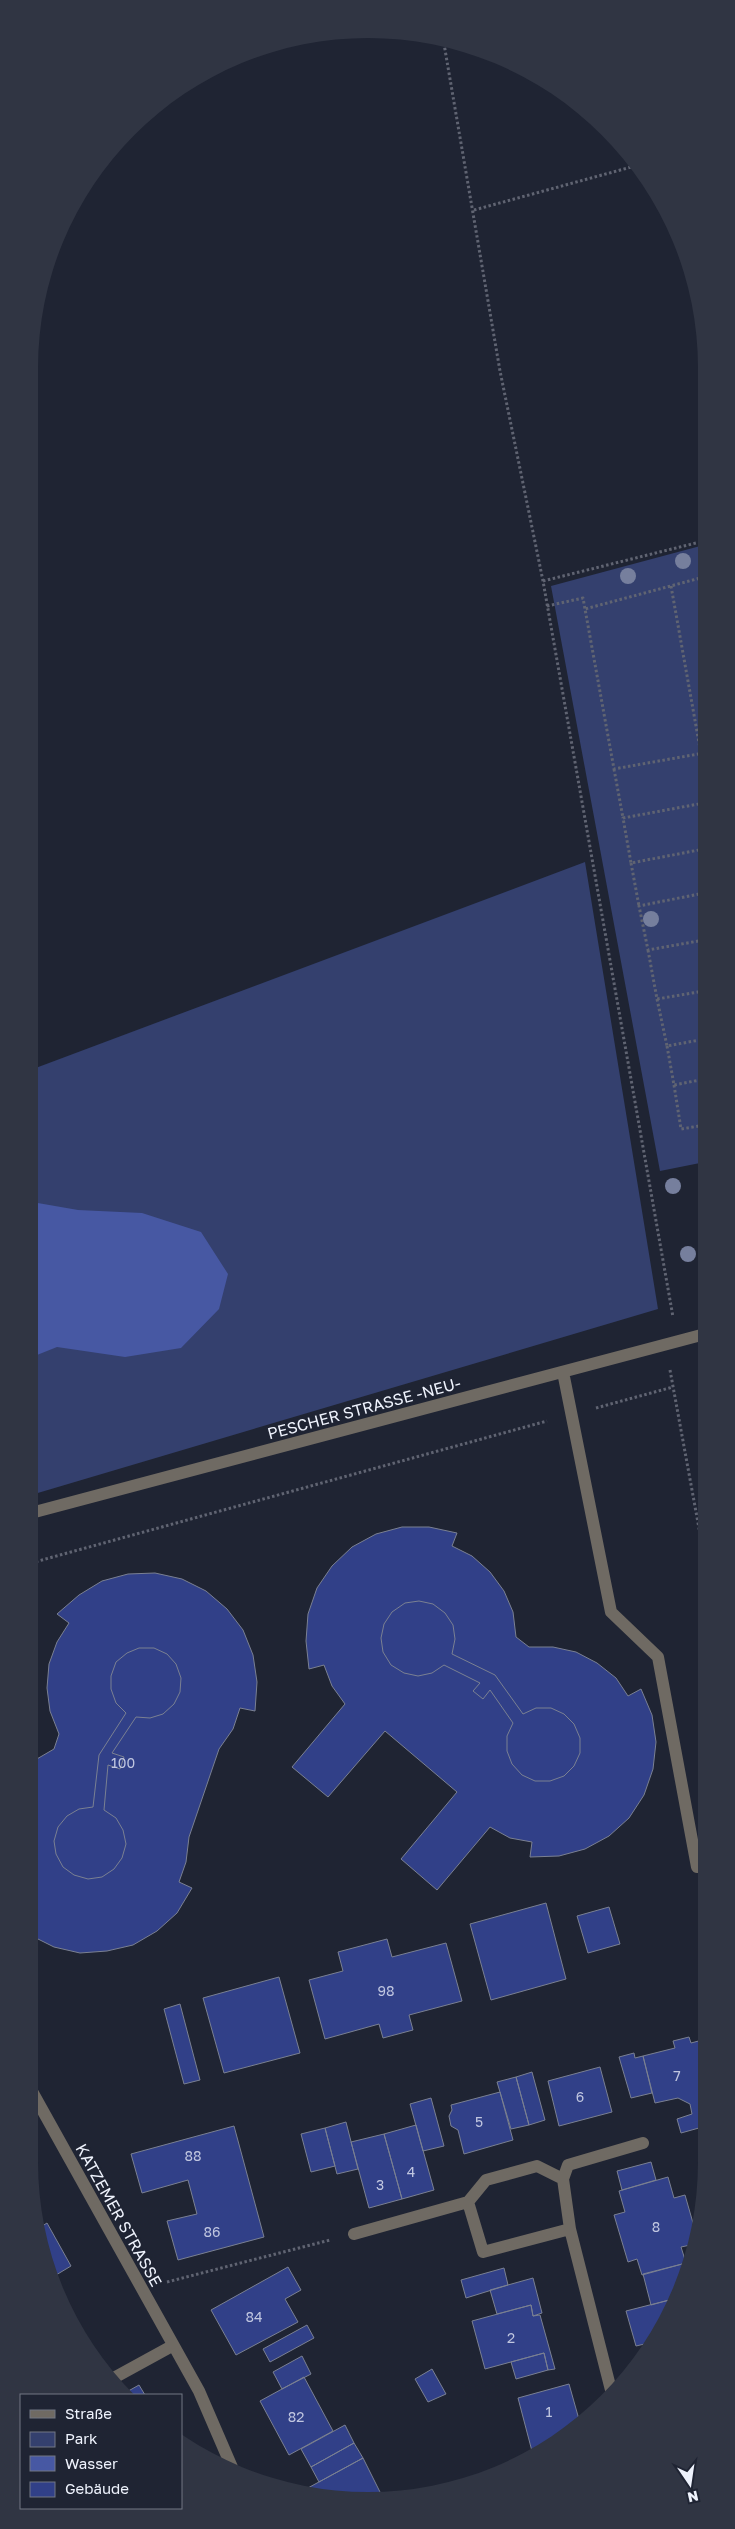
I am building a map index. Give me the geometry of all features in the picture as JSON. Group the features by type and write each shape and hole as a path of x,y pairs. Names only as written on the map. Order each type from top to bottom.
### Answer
{"street":[{"name":"PESCHER STRASSE -NEU-","path":"38,1511 698,1336"},
{"path":"563,1372 611,1612 658,1657 697,1867"},
{"name":"KATZEMER STRASSE","path":"38,2111 142,2288 172,2346 199,2391 229,2460"},
{"path":"610,2386 570,2228 563,2179 568,2165 643,2143"},
{"path":"354,2234 468,2202 486,2180 537,2166 563,2179"},
{"path":"468,2202 483,2252 570,2228"},
{"path":"117,2376 172,2346"}],"path":[{"path":"445,47 500,371 547,606 678,1341"},
{"path":"474,210 629,168"},
{"path":"542,581 698,542"},
{"path":"586,609 698,579"},
{"path":"671,586 698,727"},
{"path":"547,606 583,598 681,1128 698,1125"},
{"path":"614,769 698,754"},
{"path":"623,818 698,804"},
{"path":"631,863 698,850"},
{"path":"639,906 698,895"},
{"path":"648,950 698,941"},
{"path":"657,999 698,992"},
{"path":"667,1046 698,1040"},
{"path":"674,1084 698,1080"},
{"path":"38,1561 673,1386 698,1523"},
{"path":"142,2288 354,2234"}],"green space":[{"path":"698,547 698,1163 660,1171 551,586"},
{"path":"585,862 658,1309 38,1493 38,1067"}],"water":[{"path":"38,1203 78,1210 142,1213 201,1232 228,1274 219,1309 181,1348 125,1357 57,1347 38,1355"}],"building":[{"path":"402,1527 429,1527 457,1533 452,1546 472,1556 490,1572 504,1591 513,1612 516,1637 529,1647 553,1647 576,1652 597,1663 616,1678 628,1696 641,1689 652,1715 656,1742 653,1769 644,1795 629,1818 609,1836 585,1849 559,1856 530,1857 532,1842 510,1838 490,1827 437,1890 401,1859 457,1792 385,1731 328,1797 292,1767 345,1704 332,1686 324,1665 309,1669 306,1641 308,1614 317,1588 332,1566 352,1547 376,1534"},
{"path":"155,1573 182,1579 206,1591 227,1609 243,1630 253,1655 257,1682 255,1711 240,1708 233,1729 219,1749 189,1837 186,1862 179,1882 192,1888 177,1913 157,1931 133,1945 107,1951 80,1953 54,1947 38,1939 38,1758 54,1749 59,1734 50,1711 47,1688 49,1664 57,1642 69,1623 57,1614 79,1595 102,1581 128,1574"},
{"path":"419,1601 433,1604 445,1613 453,1625 455,1639 452,1654 495,1675 523,1714 536,1708 551,1708 564,1714 574,1724 580,1738 580,1753 574,1766 564,1776 550,1781 535,1781 522,1775 512,1764 507,1751 507,1736 513,1723 490,1690 483,1699 473,1691 480,1683 444,1665 432,1673 418,1676 404,1673 391,1665 383,1652 381,1638 384,1624 392,1612 405,1603"},
{"path":"139,1648 154,1648 167,1654 176,1664 181,1678 180,1692 174,1704 163,1714 150,1718 136,1717 112,1753 124,1757 120,1769 108,1765 104,1810 116,1818 123,1830 126,1844 122,1858 114,1869 102,1877 88,1879 74,1875 63,1867 56,1854 54,1841 58,1827 67,1816 79,1809 93,1807 99,1755 126,1713 116,1703 111,1689 111,1676 116,1662 127,1653"},
{"path":"546,1903 566,1979 491,2000 470,1924"},
{"path":"609,1907 620,1944 588,1953 577,1916"},
{"path":"387,1939 392,1957 446,1943 462,2001 409,2015 413,2030 383,2038 379,2024 325,2039 309,1980 343,1971 338,1952"},
{"path":"279,1977 300,2053 224,2073 203,1998"},
{"path":"180,2004 200,2080 184,2084 164,2009"},
{"path":"689,2037 691,2043 698,2041 698,2128 681,2133 677,2119 692,2114 690,2104 678,2098 655,2103 643,2056 675,2048 673,2041"},
{"path":"634,2053 635,2058 643,2056 652,2093 631,2098 619,2057"},
{"path":"600,2067 612,2112 559,2126 548,2081"},
{"path":"532,2072 545,2120 529,2125 516,2077"},
{"path":"516,2077 529,2125 511,2129 497,2082"},
{"path":"500,2092 513,2140 464,2154 458,2130 451,2126 449,2116 452,2110 451,2105"},
{"path":"431,2098 444,2146 423,2151 410,2104"},
{"path":"346,2122 358,2169 337,2174 325,2128"},
{"path":"416,2125 434,2190 402,2199 384,2134"},
{"path":"234,2126 264,2237 178,2260 167,2221 197,2214 188,2180 142,2193 131,2154"},
{"path":"325,2128 335,2166 311,2172 301,2134"},
{"path":"384,2134 402,2199 369,2208 351,2142"},
{"path":"651,2162 656,2180 622,2190 617,2171"},
{"path":"668,2177 674,2198 685,2195 692,2220 686,2246 681,2247 684,2255 681,2264 642,2275 637,2259 628,2262 614,2215 625,2212 619,2191"},
{"path":"47,2223 71,2266 57,2274 49,2247 44,2225"},
{"path":"681,2264 666,2301 651,2305 643,2274"},
{"path":"288,2267 301,2290 285,2299 298,2322 236,2355 211,2310"},
{"path":"504,2268 508,2285 466,2298 461,2280"},
{"path":"533,2278 542,2313 533,2316 531,2305 497,2314 490,2290"},
{"path":"666,2301 642,2345 636,2346 626,2311"},
{"path":"531,2305 533,2316 540,2315 555,2369 548,2370 544,2353 485,2369 472,2321"},
{"path":"307,2325 314,2338 270,2362 263,2349"},
{"path":"544,2353 548,2370 516,2379 511,2362"},
{"path":"302,2356 311,2374 282,2389 273,2372"},
{"path":"432,2369 446,2394 428,2402 415,2379"},
{"path":"304,2377 333,2431 289,2455 260,2401"},
{"path":"569,2384 578,2415 551,2436 531,2448 518,2398"},
{"path":"139,2385 144,2394 133,2394 130,2390"},
{"path":"345,2425 354,2443 311,2467 301,2449"},
{"path":"354,2443 363,2458 319,2482 311,2467"},
{"path":"363,2458 380,2491 346,2491 311,2486"}]}
